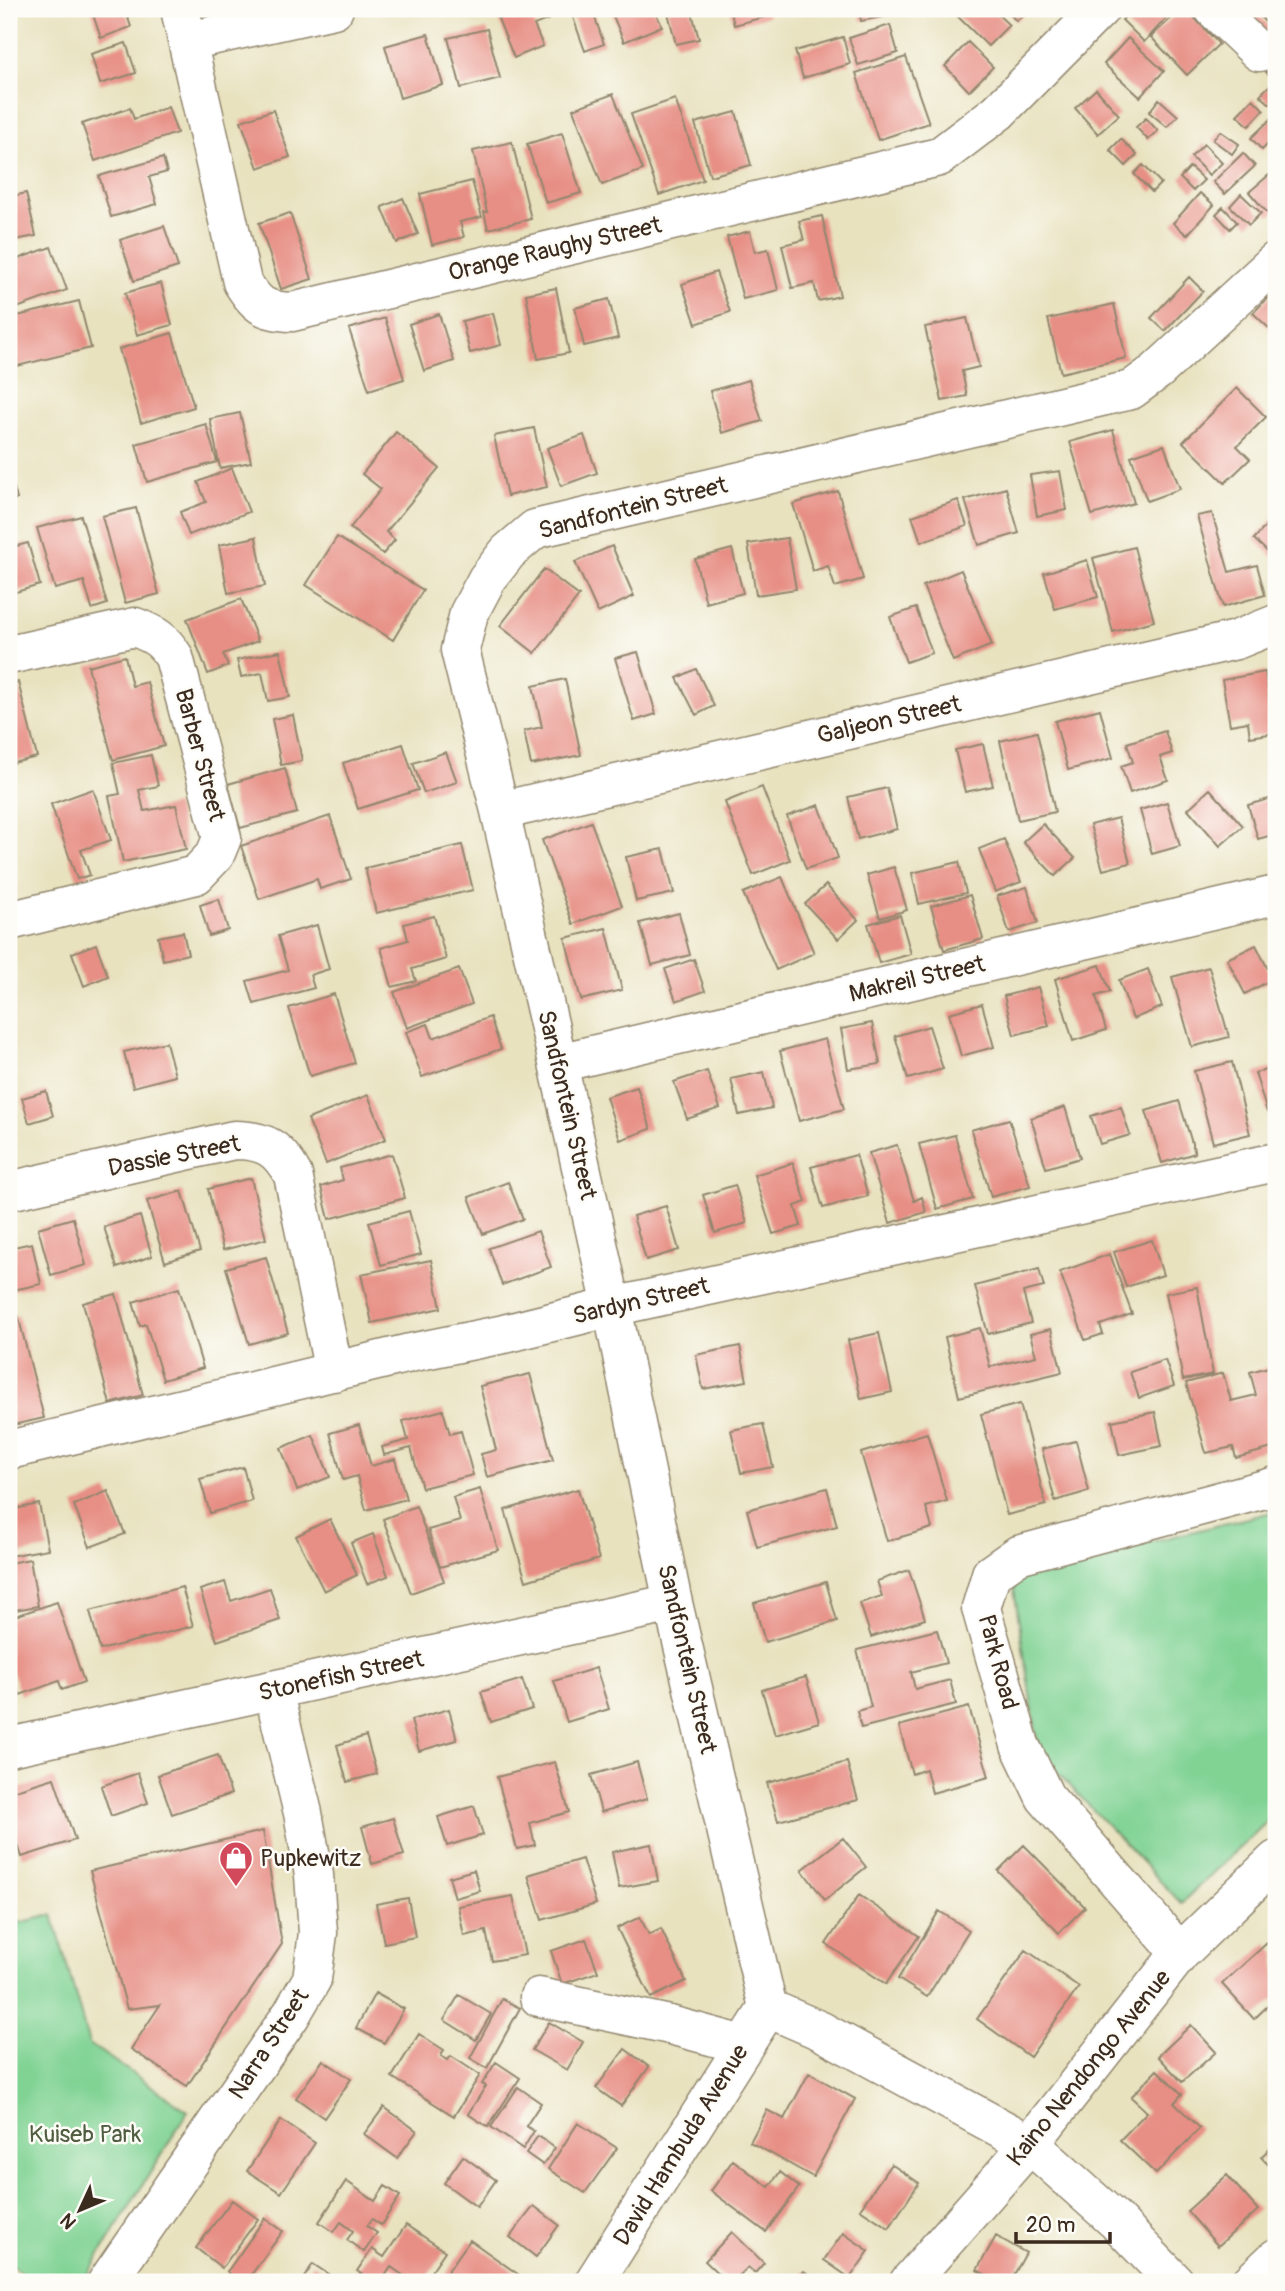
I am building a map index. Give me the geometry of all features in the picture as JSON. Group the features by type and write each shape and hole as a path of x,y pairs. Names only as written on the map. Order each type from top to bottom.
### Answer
{"street":[{"path":"184,25 334,9"},
{"name":"Orange Raughy Street","path":"184,25 242,282 262,308 292,312 939,157 998,112 1100,9"},
{"path":"1214,9 1259,52"},
{"name":"Sandfontein Street","path":"768,2008 673,1603 558,1063 460,650 469,613 487,579 508,552 535,529 1131,390 1157,371 1276,261"},
{"name":"Galjeon Street","path":"500,811 1236,640 1276,624"},
{"name":"Barber Street","path":"9,655 135,627 165,642 174,657 222,838 215,855 196,875 9,921"},
{"name":"Makreil Street","path":"558,1063 1276,895"},
{"name":"Dassie Street","path":"9,1191 234,1140 253,1140 274,1149 285,1160 293,1175 334,1372"},
{"name":"Sardyn Street","path":"9,1450 410,1353 1276,1161"},
{"name":"Park Road","path":"1180,1953 1045,1797 1020,1745 981,1608 991,1574 1018,1555 1276,1486"},
{"name":"Stonefish Street","path":"9,1747 673,1603"},
{"name":"Narra Street","path":"107,2282 291,2015 312,1979 318,1933 314,1875 303,1813 273,1690"},
{"name":"Kaino Nendongo Avenue","path":"909,2282 1030,2144 1180,1953 1276,1860"},
{"path":"539,1997 670,2025 744,2045"},
{"path":"768,2008 821,2031 1030,2144 1116,2221 1175,2282"},
{"name":"David Hambuda Avenue","path":"594,2282 768,2008"},
{"path":"1251,2282 1276,2258"}],"green space":[{"path":"1276,1511 1276,1813 1181,1903 1039,1753 1012,1576"},
{"name":"Kuiseb Park","path":"53,1915 89,2044 188,2111 83,2282 35,2282 9,2264 9,1925"}],"building":[{"path":"91,9 125,9 131,27 101,38"},
{"path":"494,9 548,9 552,18 534,25 543,46 514,58"},
{"path":"570,9 592,9 604,44 585,51"},
{"path":"610,9 654,9 662,26 624,42"},
{"path":"667,9 691,9 699,39 676,44"},
{"path":"730,9 766,9 768,16 734,25"},
{"path":"859,9 885,9 887,16 861,21"},
{"path":"950,9 992,9 1009,25 988,46"},
{"path":"1006,9 1023,9 1026,13 1016,21"},
{"path":"1132,9 1175,9 1144,42 1122,20"},
{"path":"1181,9 1186,9 1219,44 1187,75 1151,37"},
{"path":"1237,9 1253,9 1273,30 1261,41"},
{"path":"1276,9 1276,22 1267,11"},
{"path":"890,25 898,53 858,65 849,38"},
{"path":"487,29 500,78 461,88 448,38"},
{"path":"428,34 443,85 400,98 385,46"},
{"path":"843,37 850,64 803,78 795,51"},
{"path":"1128,38 1164,71 1140,97 1104,64"},
{"path":"968,42 993,67 969,91 945,66"},
{"path":"126,43 136,73 100,84 91,54"},
{"path":"1276,47 1276,66 1268,74 1259,64"},
{"path":"906,57 929,123 878,140 856,73"},
{"path":"1269,86 1276,93 1276,98 1270,104 1260,95"},
{"path":"1096,89 1119,115 1098,134 1075,108"},
{"path":"613,94 643,170 602,185 573,109"},
{"path":"675,99 703,180 659,195 631,114"},
{"path":"1159,99 1178,116 1167,127 1149,112"},
{"path":"1253,99 1264,110 1249,126 1237,115"},
{"path":"168,107 177,133 95,161 82,124 130,108 134,119"},
{"path":"273,110 290,157 258,168 241,121"},
{"path":"736,112 751,165 710,176 695,123"},
{"path":"1276,114 1276,136 1262,150 1251,138"},
{"path":"1146,118 1158,131 1148,140 1136,127"},
{"path":"1220,131 1239,144 1232,154 1213,140"},
{"path":"562,133 581,193 546,203 527,144"},
{"path":"9,134 16,157 9,159"},
{"path":"1121,139 1137,155 1126,166 1110,150"},
{"path":"512,142 531,219 488,229 484,212 487,212 473,151"},
{"path":"1204,144 1222,163 1209,175 1191,157"},
{"path":"1243,153 1255,166 1225,194 1213,182"},
{"path":"163,158 167,172 149,177 157,204 111,217 99,176"},
{"path":"1143,165 1161,183 1152,192 1134,174"},
{"path":"1190,167 1204,180 1193,191 1180,178"},
{"path":"1269,175 1276,183 1276,210 1270,216 1249,192"},
{"path":"472,181 482,217 460,222 464,237 432,245 420,194"},
{"path":"26,193 36,236 15,240 9,197"},
{"path":"1200,193 1214,205 1187,235 1173,223"},
{"path":"1241,194 1261,213 1249,225 1230,206"},
{"path":"403,198 418,234 397,243 382,207"},
{"path":"1223,207 1237,222 1230,229 1216,214"},
{"path":"290,213 312,279 281,289 259,223"},
{"path":"822,216 840,296 818,301 814,283 792,288 782,245 804,240 799,221"},
{"path":"164,226 178,267 134,281 120,240"},
{"path":"750,231 755,252 768,249 778,290 743,299 727,237"},
{"path":"51,247 67,290 17,308 9,286 9,262"},
{"path":"716,272 730,312 696,324 682,284"},
{"path":"1189,277 1203,291 1165,331 1151,318"},
{"path":"161,283 172,325 137,335 125,293"},
{"path":"556,288 569,353 538,359 526,294"},
{"path":"1276,289 1276,335 1253,313"},
{"path":"609,299 618,338 584,346 575,308"},
{"path":"79,301 91,348 9,368 9,318"},
{"path":"1114,304 1126,358 1061,373 1048,319"},
{"path":"493,313 501,345 470,353 462,321"},
{"path":"439,314 454,361 424,371 409,324"},
{"path":"385,318 404,379 369,390 349,329"},
{"path":"967,318 979,367 962,371 967,396 942,401 925,327"},
{"path":"172,333 194,407 141,423 119,349"},
{"path":"749,380 762,421 722,433 710,391"},
{"path":"1237,388 1266,417 1237,446 1250,459 1225,483 1183,442"},
{"path":"240,413 251,462 220,468 210,419"},
{"path":"206,424 217,462 147,482 136,444"},
{"path":"534,428 547,487 507,496 494,436"},
{"path":"1113,430 1134,503 1092,515 1070,442"},
{"path":"396,432 439,468 386,532 395,540 383,554 350,528 381,489 362,474"},
{"path":"584,435 597,473 561,486 547,448"},
{"path":"1164,445 1180,489 1147,501 1131,456"},
{"path":"232,468 249,512 189,535 180,512 206,502 198,482"},
{"path":"9,469 17,499 9,501"},
{"path":"1060,471 1067,510 1037,516 1030,475"},
{"path":"1006,488 1019,533 979,545 965,500"},
{"path":"838,491 863,579 835,587 828,566 813,571 793,504"},
{"path":"958,500 967,526 921,542 912,516"},
{"path":"136,508 159,594 125,603 102,516"},
{"path":"1212,513 1229,572 1257,565 1265,595 1223,607 1197,516"},
{"path":"1276,515 1276,560 1254,539"},
{"path":"81,516 107,604 92,609 84,581 55,589 37,528"},
{"path":"256,537 265,586 228,593 219,545"},
{"path":"337,537 423,590 393,640 306,585"},
{"path":"787,538 796,589 756,595 748,544"},
{"path":"28,543 40,585 9,594 9,548"},
{"path":"612,546 634,596 598,613 575,562"},
{"path":"1134,547 1154,621 1113,632 1093,558"},
{"path":"732,549 743,593 706,603 695,559"},
{"path":"1087,560 1098,597 1055,609 1044,573"},
{"path":"544,569 579,596 535,653 500,626"},
{"path":"961,570 992,645 953,661 923,586"},
{"path":"241,599 258,641 223,654 228,666 208,674 187,619"},
{"path":"916,608 932,653 906,662 890,617"},
{"path":"280,651 290,697 268,701 262,673 241,677 237,660"},
{"path":"638,652 656,714 634,721 615,658"},
{"path":"125,656 132,686 147,682 164,746 113,760 88,666"},
{"path":"696,669 714,706 696,715 677,678"},
{"path":"1265,672 1275,733 1250,737 1248,722 1230,725 1222,680"},
{"path":"565,679 581,755 531,765 524,731 542,727 533,686"},
{"path":"18,682 37,757 9,764 9,685"},
{"path":"1100,709 1113,758 1068,770 1055,721"},
{"path":"293,715 302,761 281,765 272,719"},
{"path":"1165,731 1172,753 1160,757 1168,780 1130,793 1121,766 1133,762 1127,743"},
{"path":"1037,732 1055,812 1018,820 1000,741"},
{"path":"403,744 418,790 358,809 343,763"},
{"path":"983,744 993,786 965,792 955,750"},
{"path":"446,752 457,782 424,793 413,763"},
{"path":"151,755 158,786 139,790 144,811 176,805 186,849 123,862 109,796 120,794 113,763"},
{"path":"285,768 297,813 240,828 228,784"},
{"path":"762,787 790,860 753,875 725,802"},
{"path":"887,788 897,829 858,839 848,797"},
{"path":"93,789 111,840 81,850 90,875 77,879 51,804"},
{"path":"1210,789 1243,826 1220,846 1188,809"},
{"path":"1276,797 1276,834 1258,839 1248,805"},
{"path":"1167,802 1180,846 1152,854 1140,810"},
{"path":"819,805 838,858 806,869 787,816"},
{"path":"330,816 351,879 320,889 317,879 259,899 241,846"},
{"path":"1118,818 1130,863 1103,870 1090,825"},
{"path":"591,822 622,906 573,924 542,840"},
{"path":"1043,824 1075,858 1055,876 1023,842"},
{"path":"1004,839 1021,882 995,892 979,849"},
{"path":"462,845 473,890 376,913 365,868"},
{"path":"663,849 674,893 636,901 626,857"},
{"path":"959,862 966,893 919,904 912,873"},
{"path":"894,867 907,910 880,918 867,875"},
{"path":"782,877 814,953 776,970 743,893"},
{"path":"826,885 858,920 838,939 805,904"},
{"path":"1027,887 1038,923 1009,932 997,896"},
{"path":"970,895 983,939 944,950 931,906"},
{"path":"219,899 228,930 209,936 200,905"},
{"path":"679,913 690,955 652,965 640,923"},
{"path":"900,915 911,954 879,963 868,924"},
{"path":"434,916 446,959 412,969 416,981 392,987 381,948 408,940 404,924"},
{"path":"317,925 329,969 310,975 314,988 254,1004 247,981 288,970 278,936"},
{"path":"606,928 622,990 581,1000 565,938"},
{"path":"183,932 188,954 163,960 158,937"},
{"path":"96,944 108,976 84,986 72,953"},
{"path":"1256,945 1273,979 1245,994 1227,959"},
{"path":"694,959 705,991 676,1001 665,969"},
{"path":"1100,965 1110,992 1096,996 1106,1030 1073,1041 1055,979"},
{"path":"1209,967 1229,1037 1192,1047 1172,977"},
{"path":"459,969 472,1004 407,1028 394,992"},
{"path":"1148,969 1162,1007 1133,1019 1119,980"},
{"path":"1038,987 1049,1026 1014,1035 1004,996"},
{"path":"334,994 355,1063 310,1076 289,1008"},
{"path":"982,1004 994,1047 961,1056 949,1013"},
{"path":"490,1017 501,1049 422,1077 406,1032 428,1024 433,1038"},
{"path":"872,1023 880,1064 848,1069 841,1029"},
{"path":"929,1026 943,1069 908,1079 895,1036"},
{"path":"825,1039 844,1109 799,1121 780,1051"},
{"path":"166,1042 175,1076 133,1087 124,1052"},
{"path":"1232,1062 1250,1134 1213,1143 1194,1071"},
{"path":"1276,1067 1276,1109 1267,1112 1255,1073"},
{"path":"707,1071 720,1108 687,1119 674,1082"},
{"path":"764,1072 772,1108 739,1115 731,1079"},
{"path":"637,1087 651,1129 620,1140 606,1097"},
{"path":"46,1091 53,1116 29,1123 22,1098"},
{"path":"368,1095 386,1139 326,1164 308,1119"},
{"path":"1179,1101 1195,1153 1162,1163 1146,1111"},
{"path":"1065,1107 1080,1158 1046,1168 1031,1118"},
{"path":"1121,1107 1130,1135 1100,1144 1091,1116"},
{"path":"1009,1119 1030,1186 991,1197 971,1130"},
{"path":"955,1135 973,1199 937,1209 919,1144"},
{"path":"897,1145 914,1201 922,1197 926,1212 890,1223 869,1153"},
{"path":"392,1154 405,1198 329,1219 321,1187 343,1180 340,1168"},
{"path":"856,1155 868,1196 823,1208 811,1167"},
{"path":"793,1163 806,1202 795,1206 801,1226 773,1234 754,1175"},
{"path":"251,1178 266,1239 223,1250 208,1189"},
{"path":"508,1182 523,1219 483,1234 469,1197"},
{"path":"735,1185 747,1223 715,1233 703,1195"},
{"path":"182,1191 200,1251 165,1262 147,1201"},
{"path":"666,1206 679,1250 646,1260 633,1216"},
{"path":"409,1211 421,1254 381,1265 369,1222"},
{"path":"140,1216 152,1256 117,1268 104,1227"},
{"path":"73,1218 86,1265 51,1275 38,1228"},
{"path":"538,1231 551,1267 502,1285 489,1248"},
{"path":"1152,1240 1163,1275 1126,1287 1114,1252"},
{"path":"32,1243 41,1284 9,1291 9,1248"},
{"path":"1110,1254 1132,1314 1100,1325 1103,1334 1085,1340 1060,1272"},
{"path":"266,1257 288,1333 249,1344 226,1268"},
{"path":"431,1260 441,1308 372,1323 361,1274"},
{"path":"1039,1269 1044,1287 1023,1292 1031,1323 988,1334 975,1286"},
{"path":"1197,1287 1213,1374 1183,1380 1166,1293"},
{"path":"179,1288 203,1368 163,1380 146,1324 140,1326 133,1302"},
{"path":"116,1294 143,1395 110,1404 83,1303"},
{"path":"18,1315 44,1418 13,1425 9,1407 9,1318"},
{"path":"980,1328 990,1367 1036,1356 1030,1334 1051,1329 1062,1372 959,1397 945,1337"},
{"path":"879,1333 892,1392 861,1399 848,1340"},
{"path":"740,1346 747,1381 703,1389 696,1355"},
{"path":"1165,1360 1174,1386 1139,1398 1130,1372"},
{"path":"1276,1365 1276,1447 1236,1458 1233,1447 1206,1453 1186,1383 1223,1373 1231,1401 1256,1395 1250,1372"},
{"path":"530,1374 553,1460 487,1477 481,1454 496,1450 480,1386"},
{"path":"1020,1404 1046,1505 1007,1515 981,1414"},
{"path":"443,1410 450,1434 461,1431 473,1475 422,1488 411,1448 384,1455 382,1447 408,1440 403,1421"},
{"path":"1155,1412 1162,1446 1119,1455 1112,1421"},
{"path":"763,1424 773,1467 741,1473 731,1430"},
{"path":"359,1425 371,1466 395,1459 406,1499 366,1510 357,1476 343,1480 330,1433"},
{"path":"927,1433 947,1501 926,1507 932,1528 887,1541 861,1453"},
{"path":"313,1435 330,1477 297,1490 281,1448"},
{"path":"1076,1441 1089,1491 1055,1501 1042,1449"},
{"path":"243,1467 252,1501 210,1513 200,1479"},
{"path":"827,1488 837,1526 757,1547 747,1510"},
{"path":"480,1489 498,1550 440,1567 428,1530 460,1521 453,1497"},
{"path":"578,1489 599,1559 526,1581 505,1510"},
{"path":"108,1491 125,1534 90,1547 74,1505"},
{"path":"39,1504 48,1549 9,1556 9,1510"},
{"path":"416,1506 444,1581 411,1593 383,1519"},
{"path":"330,1519 357,1575 324,1591 296,1536"},
{"path":"373,1534 388,1576 367,1584 351,1543"},
{"path":"30,1559 38,1606 9,1611 9,1563"},
{"path":"909,1570 925,1619 871,1637 860,1603 882,1596 877,1581"},
{"path":"225,1582 231,1601 270,1588 280,1620 217,1641 200,1590"},
{"path":"826,1582 837,1621 765,1642 754,1603"},
{"path":"182,1587 193,1626 100,1650 90,1611"},
{"path":"57,1602 84,1682 62,1690 59,1681 20,1695 9,1662 9,1618"},
{"path":"937,1630 946,1663 911,1672 915,1689 950,1680 956,1704 861,1728 857,1711 871,1707 857,1650"},
{"path":"596,1668 609,1709 567,1722 554,1681"},
{"path":"806,1677 819,1722 775,1735 762,1690"},
{"path":"522,1679 532,1709 491,1722 481,1692"},
{"path":"969,1707 989,1777 932,1793 926,1769 912,1774 899,1726"},
{"path":"449,1709 457,1740 419,1751 411,1720"},
{"path":"366,1736 377,1774 347,1782 337,1745"},
{"path":"218,1755 231,1794 172,1814 158,1775"},
{"path":"555,1762 569,1812 530,1823 535,1845 517,1849 497,1777"},
{"path":"637,1762 647,1799 601,1812 591,1775"},
{"path":"847,1762 858,1800 778,1821 767,1783"},
{"path":"138,1773 148,1803 111,1816 101,1786"},
{"path":"54,1778 75,1840 22,1857 9,1816 9,1792"},
{"path":"474,1806 483,1835 447,1846 438,1817"},
{"path":"393,1818 404,1855 372,1864 362,1827"},
{"path":"263,1831 282,1944 187,2086 131,2049 160,2005 127,2009 90,1871"},
{"path":"843,1838 866,1867 825,1900 802,1870"},
{"path":"651,1844 658,1881 619,1888 612,1852"},
{"path":"1024,1845 1085,1907 1059,1933 998,1871"},
{"path":"582,1859 596,1904 542,1920 528,1875"},
{"path":"474,1870 480,1891 455,1898 449,1877"},
{"path":"859,1895 919,1936 886,1984 826,1944"},
{"path":"513,1896 525,1955 492,1961 486,1931 464,1936 458,1906"},
{"path":"408,1898 415,1937 384,1943 376,1904"},
{"path":"939,1911 969,1930 927,1997 898,1979"},
{"path":"640,1917 649,1935 661,1929 686,1981 651,1998 617,1928"},
{"path":"586,1939 598,1972 562,1984 551,1951"},
{"path":"1267,1943 1276,1953 1276,1998 1254,2019 1222,1984"},
{"path":"1026,1950 1079,1987 1030,2057 977,2019"},
{"path":"375,1993 404,2009 384,2043 356,2028"},
{"path":"459,1995 491,2014 476,2040 444,2020"},
{"path":"502,1999 520,2008 487,2068 470,2058"},
{"path":"549,2022 583,2042 567,2070 532,2050"},
{"path":"1191,2025 1216,2052 1182,2082 1158,2056"},
{"path":"419,2034 444,2050 441,2056 448,2060 451,2056 480,2075 454,2116 392,2077"},
{"path":"625,2049 649,2067 621,2106 596,2088"},
{"path":"323,2060 351,2079 324,2118 296,2098"},
{"path":"496,2062 520,2078 488,2127 468,2114 486,2086 482,2084"},
{"path":"1157,2070 1182,2094 1174,2103 1200,2128 1156,2174 1120,2140 1147,2112 1131,2097"},
{"path":"809,2073 855,2099 813,2177 750,2142 767,2110 784,2119"},
{"path":"518,2087 541,2103 526,2126 534,2131 523,2149 491,2127"},
{"path":"384,2107 417,2131 397,2158 364,2134"},
{"path":"281,2120 315,2143 281,2193 247,2171"},
{"path":"578,2123 617,2148 585,2193 548,2169"},
{"path":"538,2136 555,2148 543,2165 526,2153"},
{"path":"1276,2142 1276,2173 1261,2157"},
{"path":"463,2156 496,2180 477,2207 444,2183"},
{"path":"733,2160 769,2187 780,2172 799,2187 766,2232 711,2191"},
{"path":"891,2164 919,2183 889,2228 860,2209"},
{"path":"1227,2175 1258,2210 1218,2246 1187,2211"},
{"path":"346,2181 375,2201 385,2186 400,2196 381,2225 372,2219 367,2226 377,2233 364,2252 347,2240 353,2231 341,2222 334,2232 319,2222"},
{"path":"232,2200 258,2219 222,2268 196,2248"},
{"path":"534,2206 559,2225 536,2257 510,2237"},
{"path":"265,2218 283,2231 246,2282 242,2282 227,2272"},
{"path":"406,2225 445,2251 424,2282 413,2282 391,2267 381,2282 373,2282 357,2271 372,2249 384,2257"},
{"path":"732,2232 764,2263 755,2273 748,2267 733,2282 727,2282 705,2261"},
{"path":"843,2233 869,2251 850,2278 824,2260"},
{"path":"996,2236 1026,2253 1010,2282 999,2282 977,2270"},
{"path":"470,2240 529,2282 440,2282"},
{"path":"313,2264 334,2278 331,2282 301,2282"},
{"path":"804,2271 819,2282 795,2282"}],"place":[{"name":"Pupkewitz","path":"236,1888"}]}
